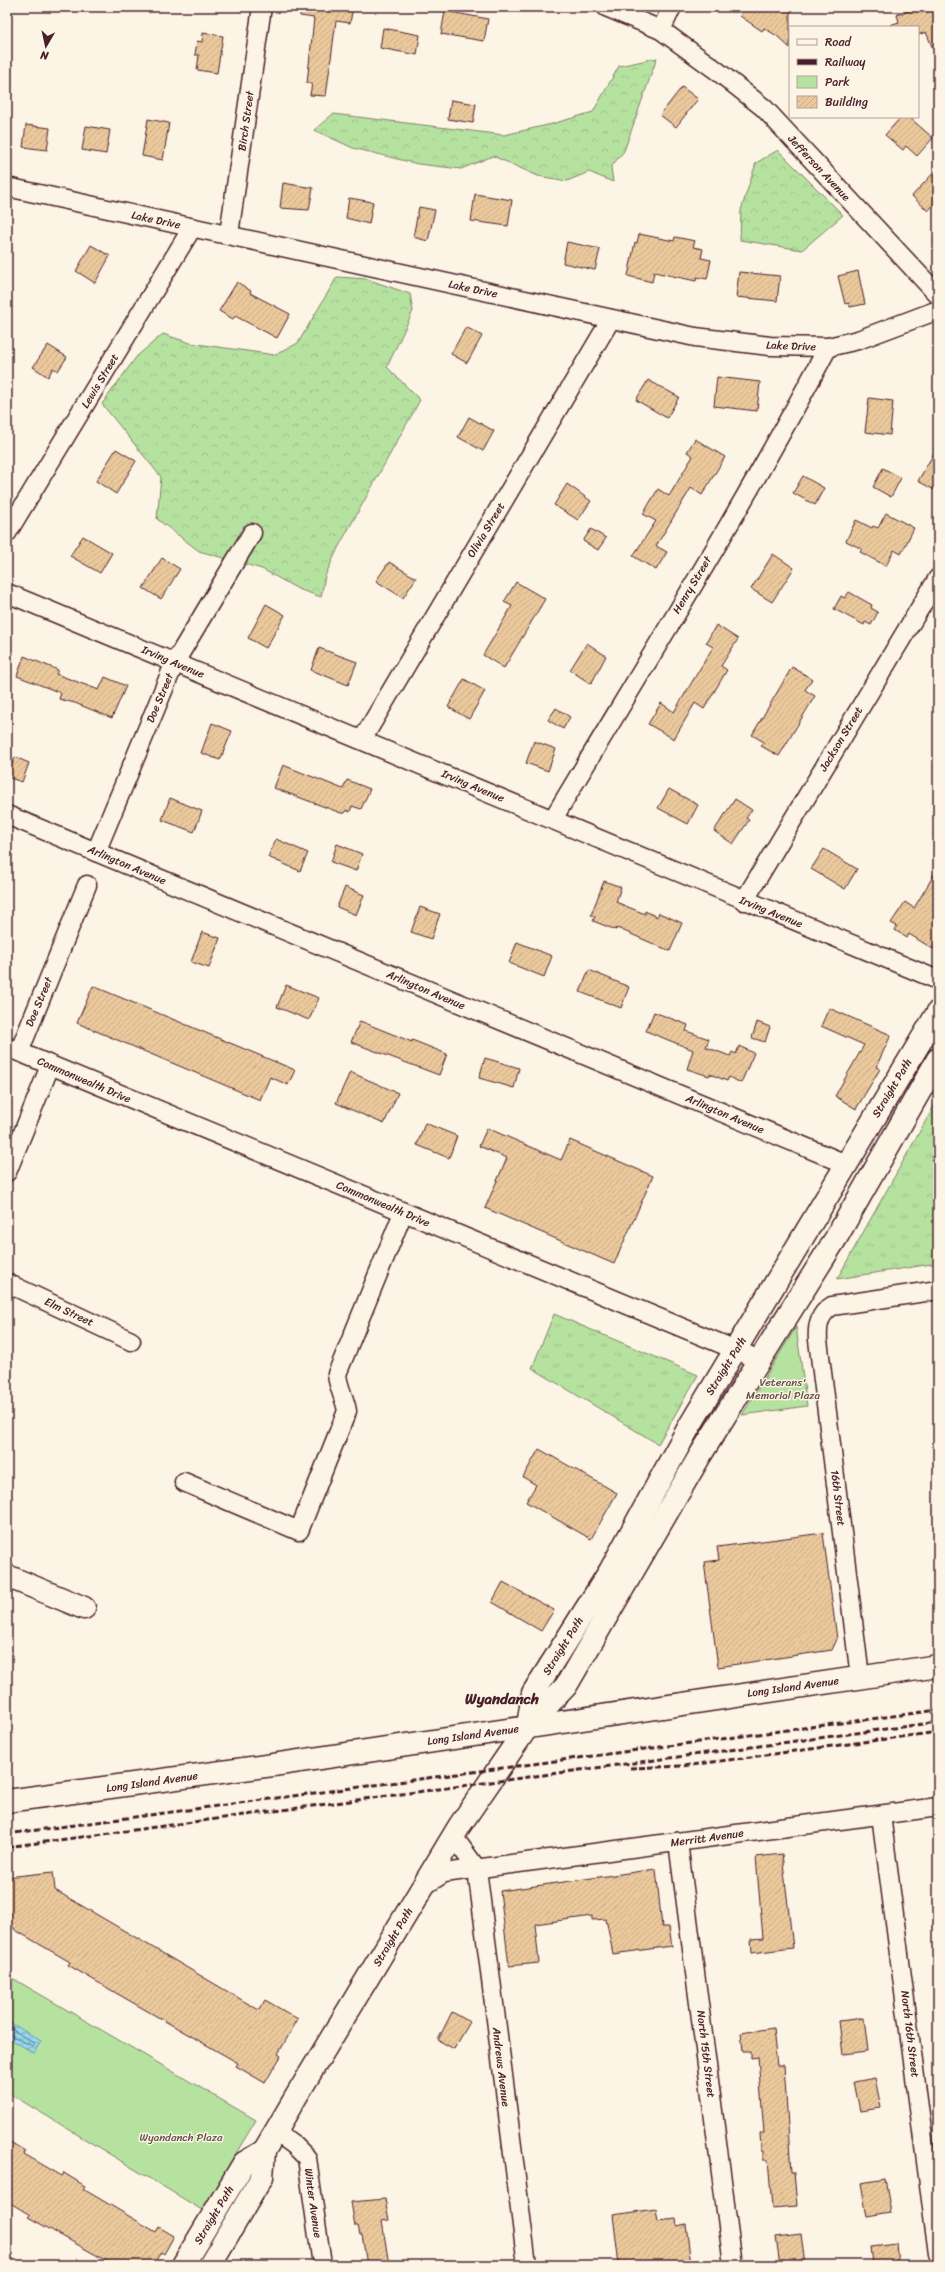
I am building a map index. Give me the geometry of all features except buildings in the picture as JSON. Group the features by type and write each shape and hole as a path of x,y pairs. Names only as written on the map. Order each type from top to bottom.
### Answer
{"main road":[{"name":"Straight Path","path":"528,1726 533,1693 610,1571 689,1427 938,1012"},
{"name":"Straight Path","path":"210,2265 262,2177 264,2151 275,2131 454,1836 528,1726 566,1686 701,1454 836,1238 938,1060"},
{"path":"7,1576 84,1608"},
{"name":"Long Island Avenue","path":"7,1801 273,1765 938,1666"},
{"name":"Straight Path","path":"183,2265 244,2163 264,2151"}],"street":[{"name":"Birch Street","path":"229,234 262,7"},
{"name":"Jefferson Avenue","path":"606,7 661,30 716,70 764,108 938,296"},
{"path":"661,30 672,7"},
{"name":"Lake Drive","path":"7,188 192,228 229,234 611,319 695,336 762,345 828,347 858,340 938,310"},
{"name":"Lewis Street","path":"7,533 192,228"},
{"name":"Olivia Street","path":"362,740 611,319"},
{"name":"Henry Street","path":"553,819 699,574 798,403 828,347"},
{"name":"Doe Street","path":"96,852 175,662 252,533"},
{"name":"Jackson Street","path":"744,901 938,578"},
{"name":"Irving Avenue","path":"7,593 553,819 744,901 938,980"},
{"name":"Arlington Avenue","path":"7,815 846,1164"},
{"name":"Doe Street","path":"13,1050 87,885"},
{"name":"Commonwealth Drive","path":"13,1050 760,1360"},
{"path":"7,1172 50,1066"},
{"path":"184,1482 299,1531 347,1411 346,1401 337,1384 337,1374 403,1213"},
{"name":"Elm Street","path":"7,1283 131,1341"},
{"name":"16th Street","path":"860,1678 818,1340 820,1318 832,1306 938,1290"},
{"name":"Merritt Avenue","path":"424,1886 444,1873 938,1808"},
{"name":"North 16th Street","path":"881,1815 938,2254"},
{"path":"454,1836 477,1869"},
{"name":"North 15th Street","path":"678,1842 733,2265"},
{"name":"Andrews Avenue","path":"477,1869 527,2265"},
{"name":"Winter Avenue","path":"275,2131 294,2145 307,2158 322,2265"}],"green space":[{"path":"657,58 624,151 611,167 613,182 589,172 567,181 538,176 493,156 461,169 418,164 353,148 314,130 333,114 504,135 552,124 593,112 619,66"},
{"path":"778,150 843,215 802,250 740,240 741,210 756,163"},
{"path":"337,277 367,279 410,294 413,311 387,367 420,400 338,548 325,576 321,597 298,589 262,569 199,551 157,519 161,477 102,404 137,356 163,334 190,343 275,355 298,343"},
{"path":"938,1099 938,1263 837,1279"},
{"path":"554,1314 698,1375 658,1444 532,1368"},
{"name":"Veterans' Memorial Plaza","path":"796,1327 807,1406 742,1415"},
{"name":"Wyandanch Plaza","path":"7,1975 256,2120 202,2210 7,2092"}],"water":[{"path":"9,2022 41,2041 34,2053 7,2037"}],"railway":[{"path":"7,1834 938,1710"},
{"path":"7,1847 938,1722"},
{"path":"630,1768 683,1766 938,1732"}],"district":[{"name":"Wyandanch","path":"502,1699"}]}
